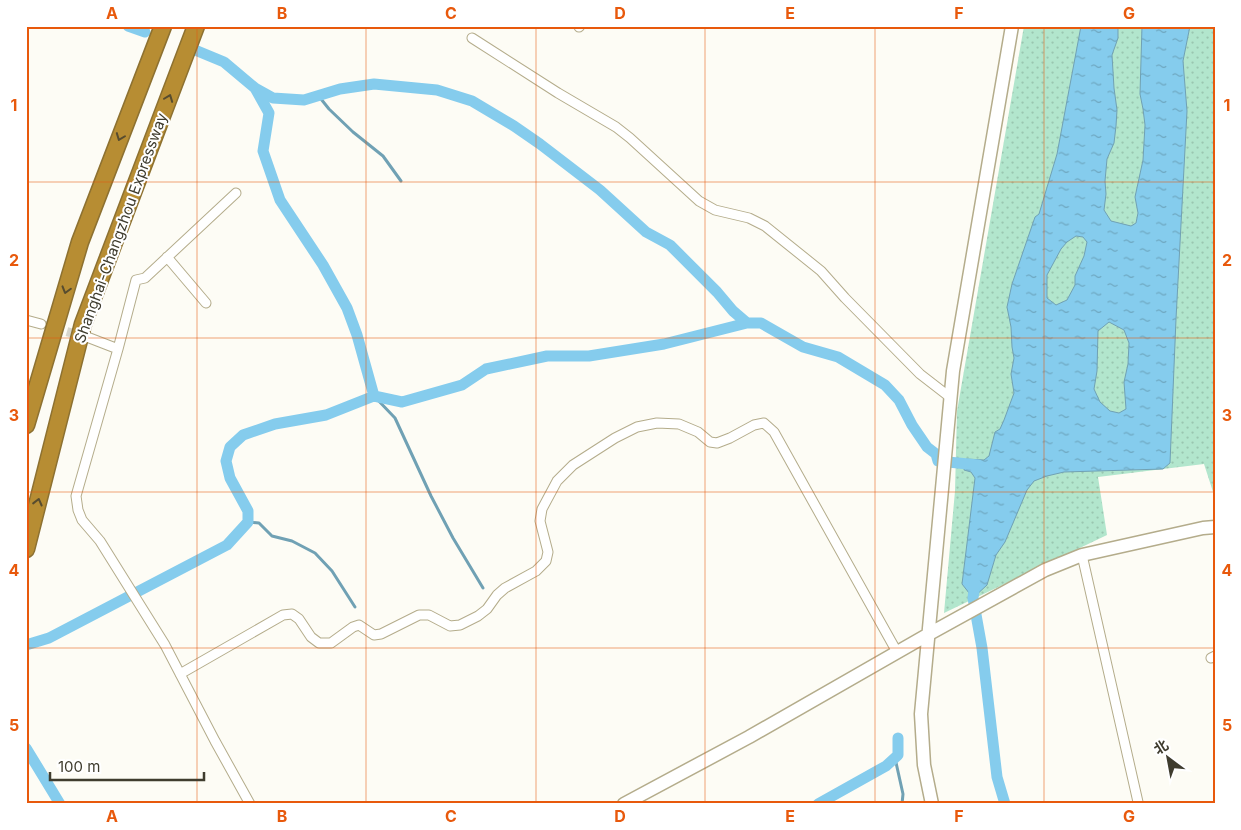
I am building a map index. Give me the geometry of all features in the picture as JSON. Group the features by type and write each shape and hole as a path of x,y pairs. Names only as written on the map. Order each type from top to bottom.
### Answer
{"highway":[{"name":"Shanghai-Changzhou Expressway","path":"26,425 80,242 163,26"},
{"name":"Shanghai-Changzhou Expressway","path":"26,549 83,324 196,26"}],"main road":[{"path":"932,804 924,765 921,714 953,371 1012,26"},
{"path":"624,804 749,737 928,634 1045,570 1082,555 1203,528 1214,529"}],"street":[{"path":"472,38 558,93 616,127 700,201 715,210 749,218 765,226 821,271 920,374 951,398"},
{"path":"236,193 145,278 136,280 76,496 82,520 100,542 165,645 250,804"},
{"path":"167,257 206,303"},
{"path":"26,320 41,324"},
{"path":"87,337 118,349"},
{"path":"180,674 283,615 292,614 299,619 311,637 319,643 331,643 353,627 359,625 374,634 382,634 419,616 428,615 450,626 460,625 478,616 505,588 536,571 546,562 548,552 540,520 542,509 557,481 573,465 615,438 637,427 657,423 679,424 698,432 710,442 717,443 754,424 764,422 774,432 897,652"},
{"path":"1082,555 1138,802"}],"green space":[{"path":"1024,26 1215,26 1215,498 1204,464 1098,477 1107,535 944,613 955,491 957,411"}],"water":[{"path":"1081,26 1118,26 1118,38 1112,55 1117,110 1116,126 1114,143 1107,159 1104,210 1111,221 1131,226 1136,223 1138,213 1135,197 1143,160 1145,125 1140,94 1142,26 1190,26 1183,61 1187,111 1170,463 1163,469 1064,472 1034,481 1027,490 1005,542 996,555 987,585 973,598 962,584 975,478 971,472 964,470 966,459 984,460 989,456 995,432 1000,429 1014,393 1011,374 1014,358 1007,307 1012,284 1035,217 1039,214 1057,154","holes":["1076,236 1083,237 1087,242 1084,256 1075,276 1075,285 1067,300 1056,305 1047,298 1047,275 1061,249","1109,322 1124,330 1129,343 1128,364 1124,382 1126,409 1119,413 1110,411 1100,402 1094,389 1097,371 1098,331"]}],"waterway":[{"path":"128,26 145,32"},
{"path":"26,645 49,638 227,545 248,522 248,511 230,478 226,461 230,447 243,435 275,424 326,415 374,396 357,335 347,308 323,265 280,200 263,151 269,113 255,88 224,62 195,50"},
{"path":"255,88 273,98 304,100 340,89 374,84 437,90 472,101 540,144 600,190 646,232 670,245 717,292 733,311 747,323"},
{"path":"323,94 321,99 329,109 353,132 383,156 401,181"},
{"path":"374,396 402,402 462,385 486,369 547,356 589,356 664,344 747,323 761,323 803,347 838,357 885,385 899,400 912,425 927,447 936,454 938,461 978,465"},
{"path":"374,396 395,418 431,496 453,538 483,588"},
{"path":"248,522 259,523 272,536 292,541 315,553 332,571 355,607"},
{"path":"975,583 973,598 982,648 997,777 1005,804"},
{"path":"818,804 886,766 898,755 898,738"},
{"path":"26,748 60,804"},
{"path":"895,758 903,794 902,804"}],"tunnel":[{"path":"41,324 82,336"}]}
